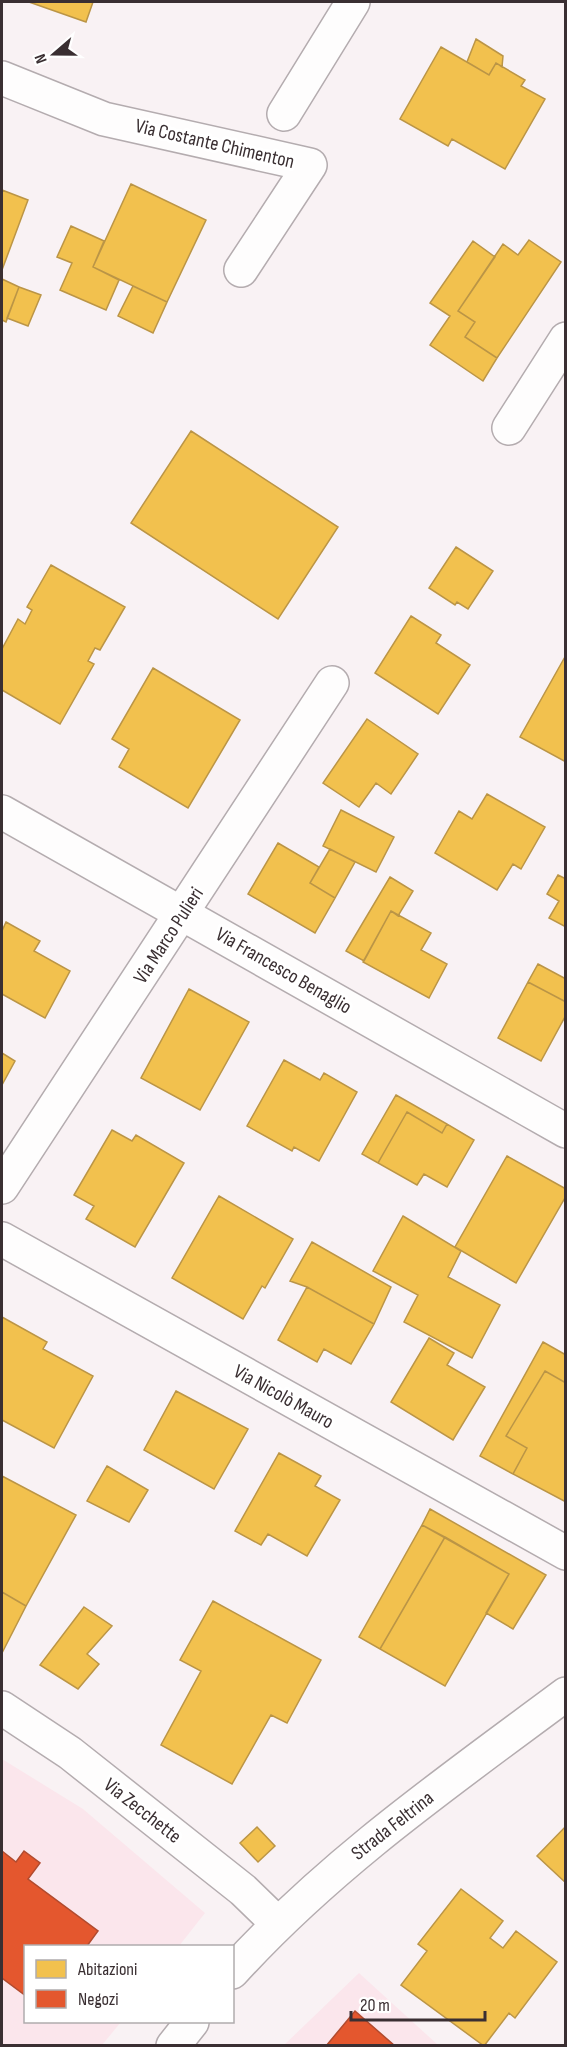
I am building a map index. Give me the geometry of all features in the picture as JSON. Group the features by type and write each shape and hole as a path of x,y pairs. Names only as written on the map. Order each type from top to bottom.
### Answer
{"street":[{"path":"284,114 353,2"},
{"name":"Via Costante Chimenton","path":"2,78 104,119 310,165 241,270"},
{"path":"509,429 566,339"},
{"name":"Via Marco Pulieri","path":"2,1187 332,683"},
{"name":"Via Francesco Benaglio","path":"2,812 183,912 566,1131"},
{"name":"Via Nicolò Mauro","path":"2,1239 566,1553"},
{"name":"Strada Feltrina","path":"234,1970 277,1923 363,1848 566,1694"},
{"name":"Via Zecchette","path":"2,1708 70,1753 243,1890 277,1923"},
{"path":"173,2046 191,2023"}],"shaded area":[{"path":"2,1759 83,1809 205,1913 180,1945 24,1945 24,2023 120,2023 102,2045 2,2045"},
{"path":"359,1973 438,2045 283,2046"}],"building: Abitazioni":[{"path":"29,2 93,2 86,22"},
{"path":"476,39 503,56 502,67 496,63 489,75 467,62"},
{"path":"441,47 489,75 496,63 525,80 521,86 545,99 505,169 452,139 448,146 400,119"},
{"path":"131,184 206,220 167,302 93,267"},
{"path":"2,190 28,200 2,270"},
{"path":"71,226 104,241 93,267 119,280 106,310 60,290 72,263 57,257"},
{"path":"529,240 561,262 497,358 465,337 475,322 458,311 503,244 518,255"},
{"path":"473,241 495,257 458,311 475,322 465,337 497,358 483,381 430,345 450,316 430,303"},
{"path":"2,279 19,287 6,322 2,320"},
{"path":"133,286 167,302 153,333 118,316"},
{"path":"19,287 41,295 28,326 7,318"},
{"path":"191,431 338,527 278,619 131,523"},
{"path":"456,547 493,571 468,609 457,602 455,605 429,588"},
{"path":"51,565 125,607 100,650 95,648 88,661 94,664 60,724 2,690 2,649 18,619 25,624 32,610 27,607"},
{"path":"411,616 441,635 436,643 470,665 438,714 375,673"},
{"path":"566,655 566,762 520,737"},
{"path":"153,668 240,720 188,808 119,767 129,749 112,739"},
{"path":"367,719 418,754 391,794 376,783 359,807 323,783"},
{"path":"487,794 545,827 521,869 513,864 497,890 435,853 459,811 472,819"},
{"path":"341,810 394,837 376,872 323,846"},
{"path":"278,843 319,867 310,883 335,898 315,933 248,894"},
{"path":"330,849 355,862 335,898 310,883"},
{"path":"558,875 566,879 566,927 549,918 559,901 547,894"},
{"path":"390,877 413,891 398,916 391,911 364,961 346,951"},
{"path":"391,911 431,933 421,950 447,964 429,998 363,962"},
{"path":"6,922 40,941 34,951 70,971 45,1018 2,994 2,931"},
{"path":"538,964 566,979 566,1002 528,982"},
{"path":"528,982 566,1002 566,1015 541,1061 498,1038"},
{"path":"189,989 249,1022 200,1110 141,1078"},
{"path":"2,1053 15,1061 2,1085"},
{"path":"284,1060 320,1080 324,1073 357,1092 319,1161 294,1147 292,1151 247,1126"},
{"path":"396,1095 447,1124 442,1133 407,1112 378,1163 362,1154"},
{"path":"407,1112 442,1133 447,1124 474,1140 447,1187 424,1174 417,1185 378,1163"},
{"path":"112,1130 132,1141 136,1135 184,1163 135,1247 86,1219 94,1206 74,1195"},
{"path":"507,1156 566,1189 566,1196 516,1283 455,1247"},
{"path":"219,1196 293,1239 265,1288 262,1286 243,1319 172,1278"},
{"path":"403,1216 461,1251 448,1277 500,1305 472,1358 404,1322 418,1295 373,1271"},
{"path":"312,1242 391,1287 374,1324 307,1287 290,1281"},
{"path":"307,1287 374,1324 351,1364 324,1349 317,1362 278,1340"},
{"path":"2,1317 47,1342 43,1349 93,1376 54,1448 2,1420"},
{"path":"429,1338 454,1353 447,1365 485,1387 453,1440 391,1402"},
{"path":"543,1342 566,1355 566,1383 545,1371 506,1436 527,1448 513,1474 480,1456"},
{"path":"545,1371 566,1383 566,1502 513,1474 527,1448 506,1436"},
{"path":"176,1391 248,1429 214,1489 144,1450"},
{"path":"279,1453 321,1476 315,1486 340,1500 307,1556 268,1534 261,1545 235,1531"},
{"path":"107,1466 148,1490 129,1522 87,1501"},
{"path":"2,1476 76,1515 26,1606 2,1592"},
{"path":"430,1509 546,1575 513,1629 486,1613 509,1574 422,1525"},
{"path":"422,1525 445,1537 380,1649 359,1637"},
{"path":"445,1537 509,1574 445,1686 380,1649"},
{"path":"2,1592 26,1606 2,1653"},
{"path":"213,1601 321,1660 287,1723 271,1715 232,1784 161,1745 201,1671 180,1660"},
{"path":"84,1607 112,1626 87,1654 99,1664 78,1689 40,1665"},
{"path":"566,1826 566,1883 537,1856"},
{"path":"257,1827 275,1846 258,1862 240,1843"},
{"path":"461,1889 503,1921 490,1938 503,1948 516,1931 557,1962 515,2018 509,2013 484,2046 401,1985 427,1951 418,1944"}],"building: Negozi":[{"path":"2,1851 16,1862 24,1851 40,1863 28,1879 98,1931 88,1945 24,1945 24,1994 2,1978"},
{"path":"355,2011 395,2046 326,2046"}]}
